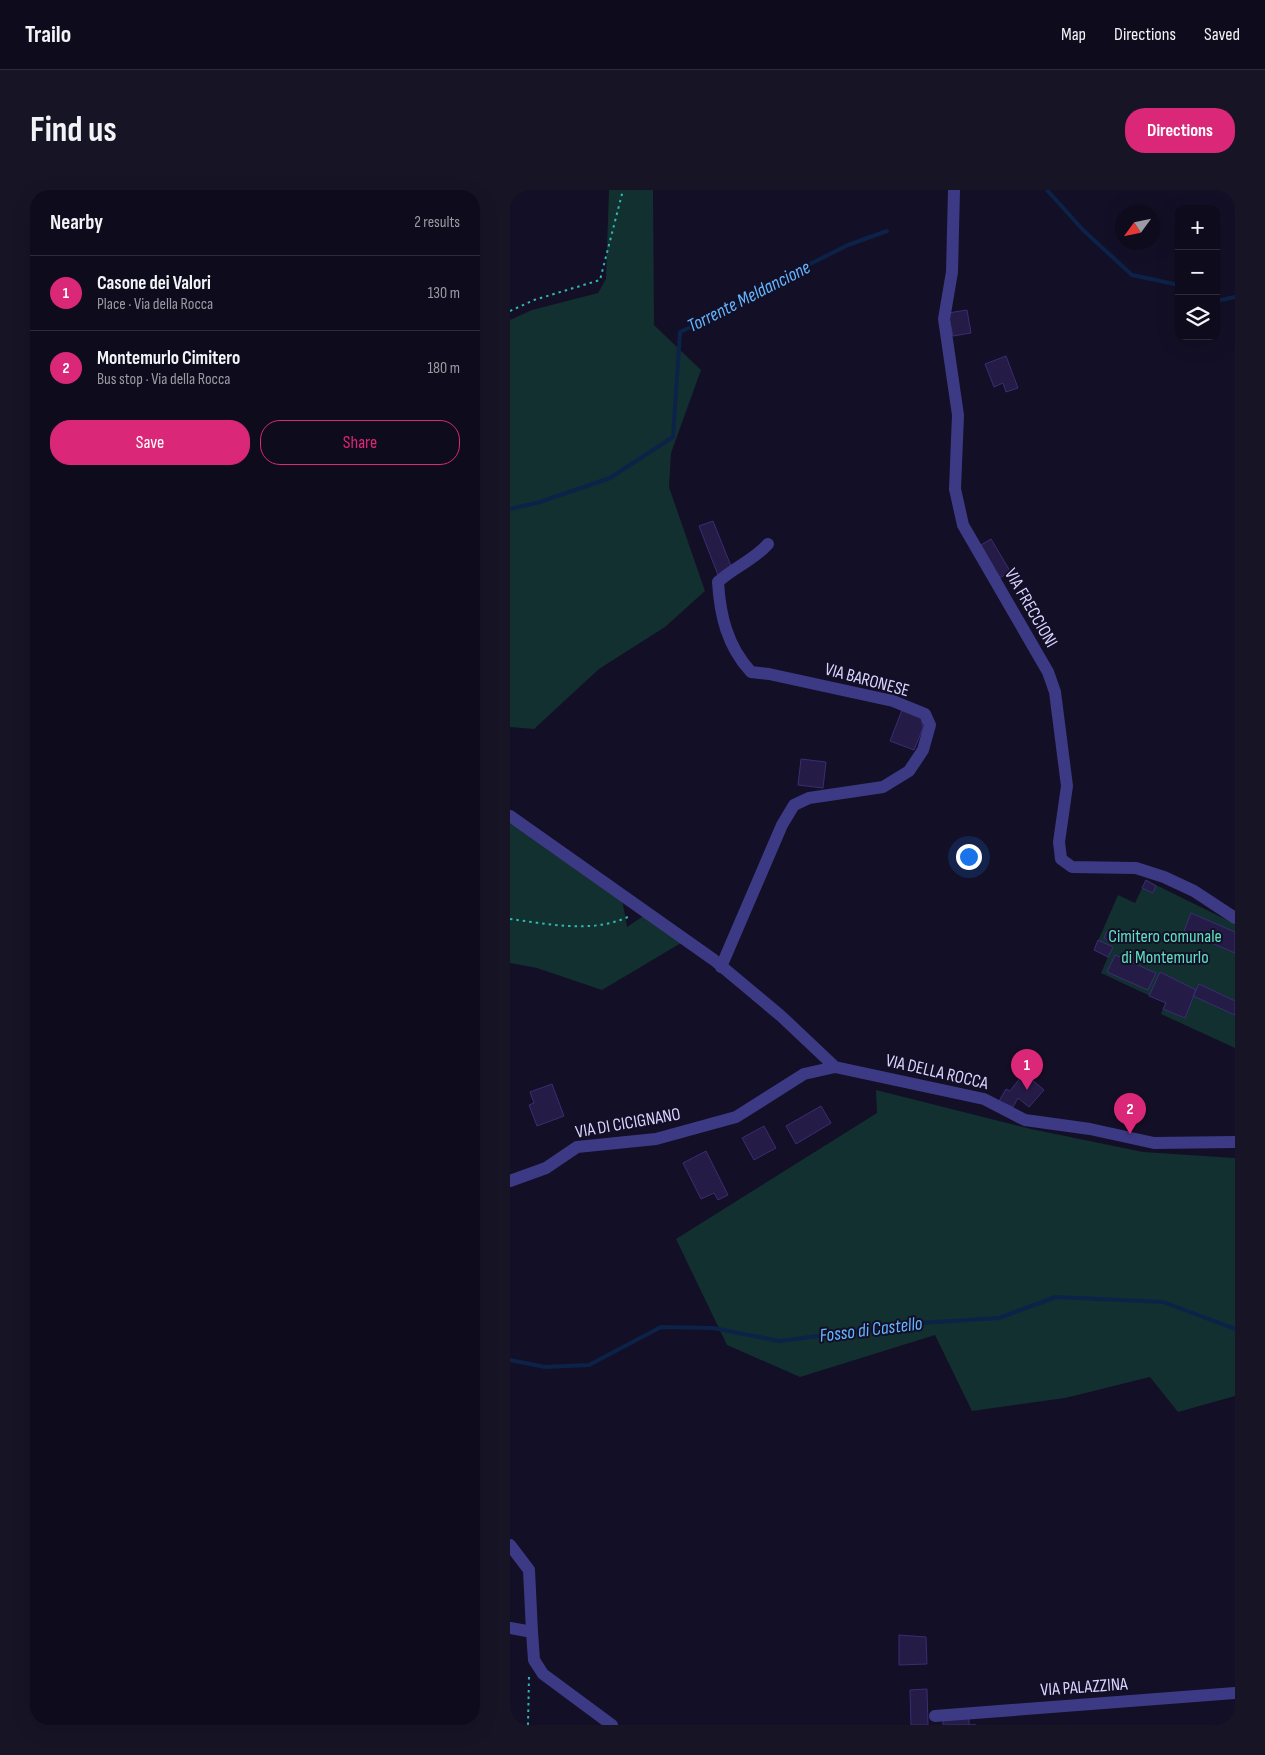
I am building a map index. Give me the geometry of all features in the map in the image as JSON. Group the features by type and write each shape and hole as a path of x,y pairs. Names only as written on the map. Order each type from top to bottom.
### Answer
{"street":[{"name":"VIA FRECCIONI","path":"954,190 952,272 944,319 958,415 955,489 964,525 1048,672 1055,692 1067,786 1059,842 1061,859 1072,867 1136,868 1164,876 1194,891 1235,918"},
{"name":"VIA BARONESE","path":"722,967 782,825 794,805 809,798 883,787 909,771 923,750 930,725 925,714 893,701 751,672 742,663 726,634 720,606 718,582 728,572 756,557 768,544"},
{"path":"510,816 644,909 722,967 781,1016 835,1067"},
{"name":"VIA DELLA ROCCA","path":"835,1067 984,1099 1025,1120 1090,1130 1154,1143 1235,1142"},
{"name":"VIA DI CICIGNANO","path":"510,1181 546,1168 577,1147 656,1138 736,1117 804,1074 835,1067"},
{"path":"510,1545 529,1570 534,1660 543,1674 612,1725"},
{"path":"510,1628 532,1632"},
{"name":"VIA PALAZZINA","path":"935,1716 1235,1694"}],"path":[{"path":"510,311 534,300 600,280 623,190"},
{"path":"510,919 575,927 617,923 644,909"},
{"path":"528,1725 529,1669"}],"green space":[{"path":"609,190 653,190 654,325 701,370 671,453 669,487 705,591 665,627 599,669 534,729 510,727 510,320 532,310 598,293 606,279"},
{"path":"510,823 622,899 627,927 645,915 681,943 602,990 537,968 510,963"},
{"name":"Cimitero comunale di Montemurlo","path":"1146,880 1235,924 1235,1048 1161,1014 1165,1003 1101,973 1108,957 1094,950 1118,895 1135,903"},
{"path":"876,1090 1031,1129 1143,1152 1235,1158 1235,1396 1178,1412 1150,1377 1065,1398 972,1411 935,1335 800,1377 727,1345 676,1239 877,1113"}],"building":[{"path":"967,310 971,333 953,336 948,313"},
{"path":"1006,356 1018,388 1006,392 1003,383 994,387 985,364"},
{"path":"713,521 731,566 718,575 699,526"},
{"path":"991,539 1010,571 1000,578 981,545"},
{"path":"902,710 921,717 923,728 914,750 890,741"},
{"path":"801,759 826,762 823,788 798,785"},
{"path":"1146,880 1156,886 1153,893 1142,888"},
{"path":"1191,913 1235,932 1235,953 1184,931"},
{"path":"1107,931 1117,936 1113,943 1104,938"},
{"path":"1098,940 1113,947 1108,957 1094,950"},
{"path":"1115,955 1156,973 1148,990 1107,972"},
{"path":"1160,972 1196,990 1185,1018 1163,1009 1166,1003 1149,996"},
{"path":"1199,984 1235,1001 1235,1015 1193,996"},
{"path":"1024,1073 1044,1090 1029,1107 1018,1098 1013,1107 999,1101 1006,1089 1010,1091"},
{"path":"552,1084 564,1116 537,1126 529,1105 534,1103 530,1092"},
{"path":"821,1106 831,1123 796,1144 786,1126"},
{"path":"764,1126 776,1148 754,1160 742,1138"},
{"path":"706,1151 728,1195 718,1200 714,1193 701,1199 683,1163"},
{"path":"899,1635 926,1637 927,1664 899,1665"},
{"path":"927,1689 928,1725 911,1725 910,1690"},
{"path":"943,1716 969,1716 969,1725 943,1725"}],"waterway":[{"name":"Torrente Meldancione","path":"1047,190 1083,230 1132,275 1175,284"},
{"name":"Torrente Meldancione","path":"510,509 540,502 610,478 673,437 680,332 737,306 794,272 848,245 887,231"},
{"name":"Torrente Meldancione","path":"1220,300 1235,297"},
{"name":"Fosso di Castello","path":"510,1360 545,1367 589,1365 661,1327 713,1328 779,1341 920,1323 999,1318 1056,1297 1163,1302 1235,1329"}],"place":[{"name":"Casone dei Valori","path":"1027,1090"},
{"name":"Montemurlo Cimitero","path":"1130,1134"}]}
